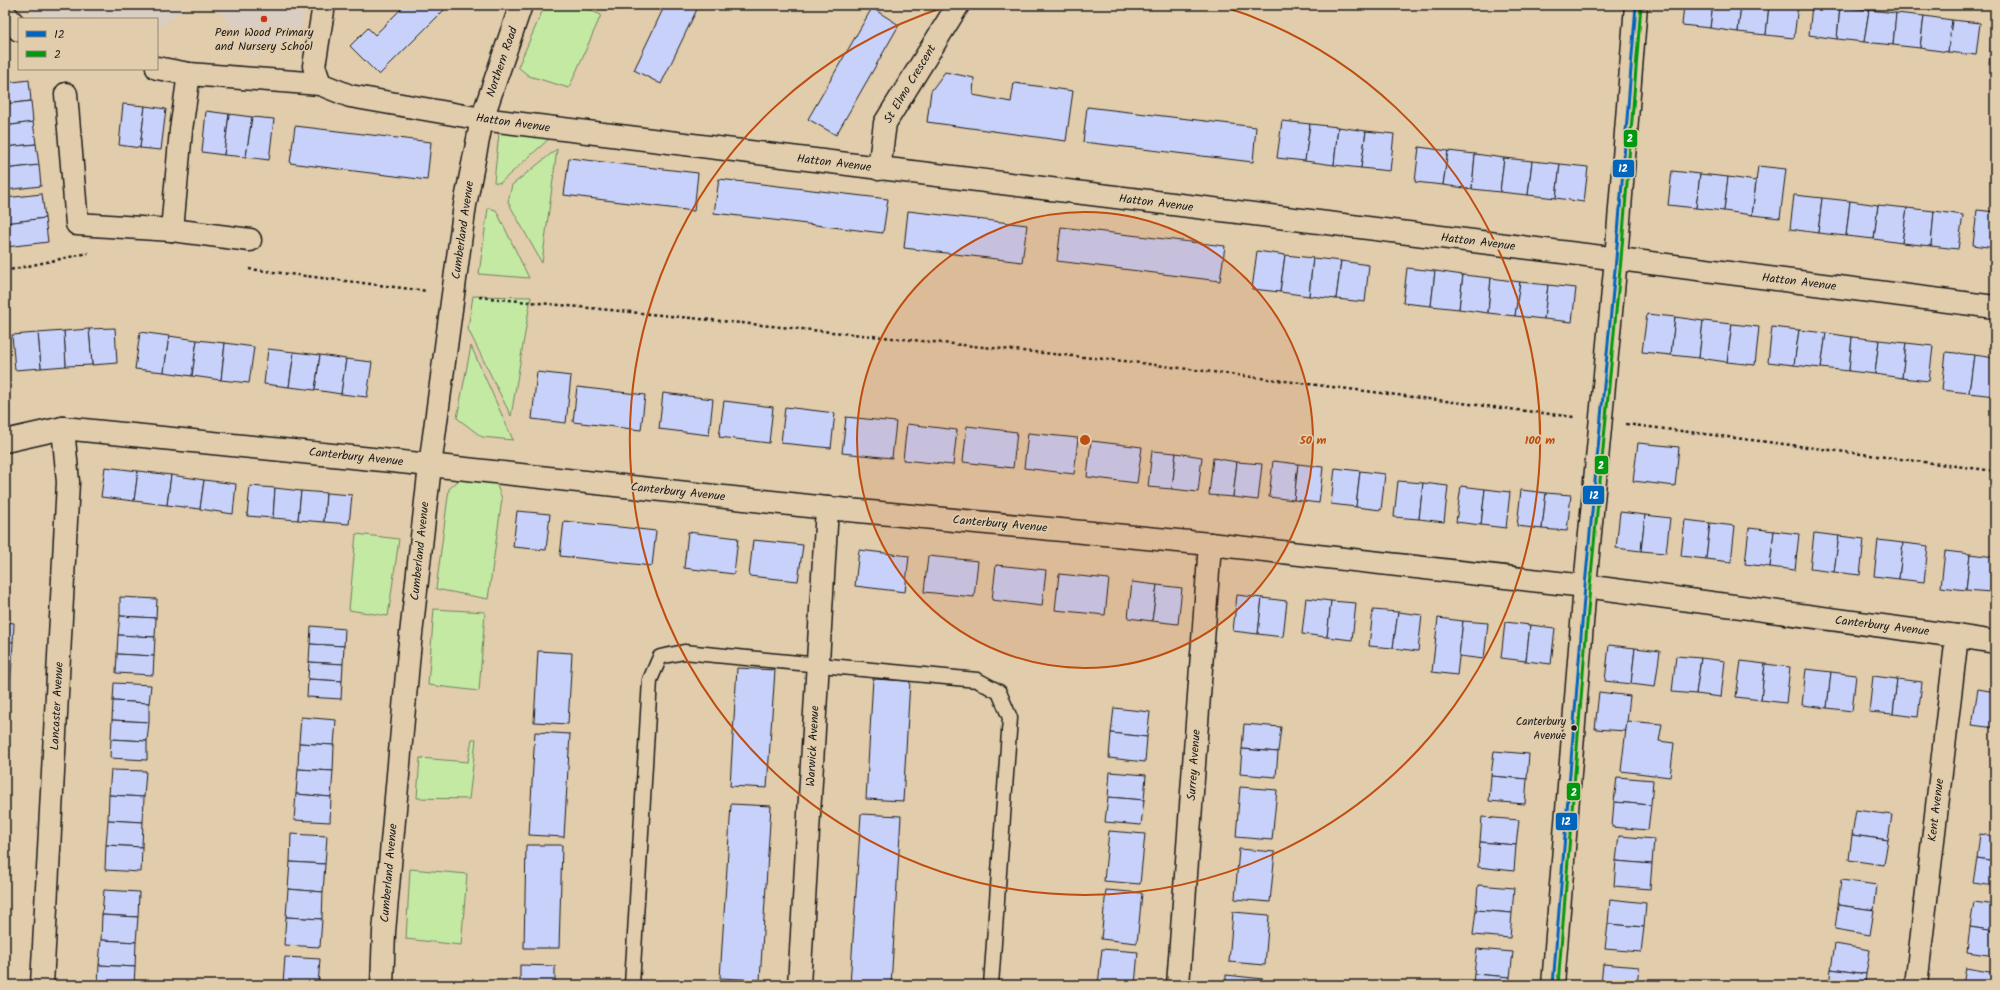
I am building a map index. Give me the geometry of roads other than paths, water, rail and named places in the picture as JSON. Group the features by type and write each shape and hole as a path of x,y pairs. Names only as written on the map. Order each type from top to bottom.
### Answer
{"street":[{"path":"320,84 314,66 324,5"},
{"name":"Northern Road","path":"482,120 521,5"},
{"name":"St Elmo Crescent","path":"879,169 885,123 958,5"},
{"path":"1553,985 1585,586 1616,259 1636,5"},
{"path":"5,14 18,29"},
{"name":"Hatton Avenue","path":"158,68 189,74 320,84 350,96 482,120 1995,307"},
{"path":"172,230 181,130 189,74"},
{"path":"66,94 77,224 172,230 250,240"},
{"name":"Cumberland Avenue","path":"382,985 384,932 406,683 430,466 465,205 482,120"},
{"name":"Canterbury Avenue","path":"5,441 63,428 827,508 1210,544 1585,586 1995,642"},
{"name":"Lancaster Avenue","path":"42,985 68,482 63,428"},
{"name":"Warwick Avenue","path":"799,985 827,508"},
{"name":"Surrey Avenue","path":"1178,985 1210,544"},
{"name":"Kent Avenue","path":"1916,985 1957,636"}],"lane":[{"path":"632,985 650,680 660,657 684,652 818,663 978,680 999,692 1010,718 991,985"}],"place":[{"name":"Penn Wood Primary and Nursery School","path":"264,19"},
{"name":"Canterbury Avenue","path":"1574,728"}]}
